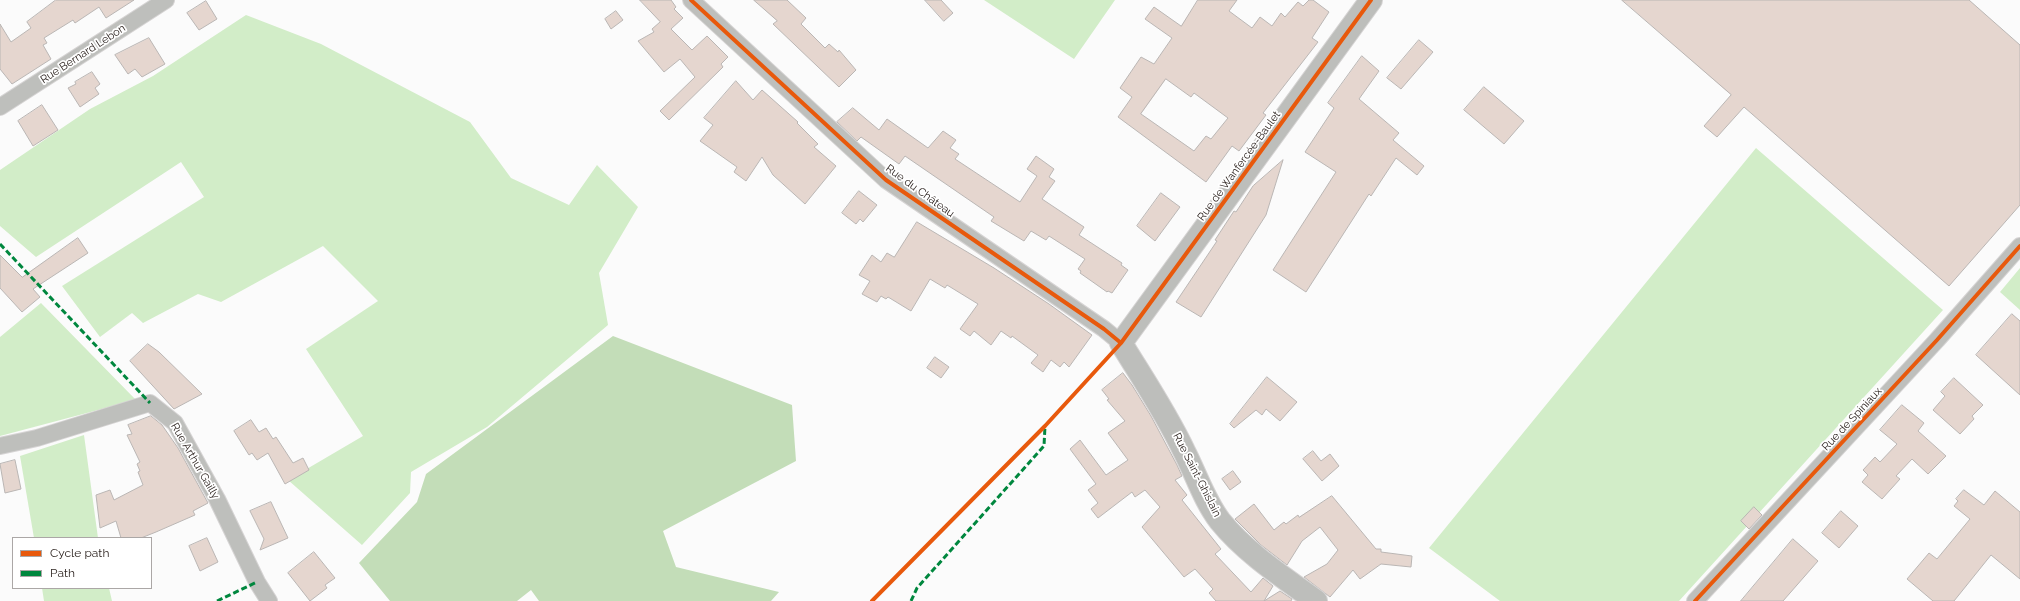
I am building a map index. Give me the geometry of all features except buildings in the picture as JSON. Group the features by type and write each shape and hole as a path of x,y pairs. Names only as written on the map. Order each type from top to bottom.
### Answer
{"main road":[{"name":"Rue de Wanfercée-Baulet","path":"1121,344 1364,2"},
{"name":"Rue Saint-Ghislain","path":"1121,344 1166,415 1204,495 1220,521 1234,536 1269,566 1316,601"}],"street":[{"name":"Rue Bernard Lebon","path":"0,107 166,0"},
{"name":"Rue du Château","path":"691,0 886,180 1104,329 1121,344"},
{"name":"Rue de Spiniaux","path":"1695,601 1938,340 2020,246"},
{"name":"Rue Arthur Gailly","path":"0,446 37,438 150,403 175,423 217,499 257,582 269,601"}],"green space":[{"path":"984,0 1115,0 1074,59"},
{"path":"246,15 321,44 470,122 511,178 569,205 597,165 638,207 599,273 608,325 487,427 411,472 410,493 362,545 288,480 363,436 306,349 378,301 323,246 221,302 198,294 143,323 132,313 100,337 62,286 204,197 181,162 36,257 0,226 0,170 90,109 153,76"},
{"path":"1756,148 1943,310 1679,601 1500,601 1429,548"},
{"path":"2020,268 2020,310 2000,292"},
{"path":"41,303 136,400 0,436 0,337"},
{"path":"613,336 792,405 796,461 663,531 676,567 779,592 771,601 539,601 531,590 517,601 390,601 359,563 417,502 426,474"},
{"path":"84,435 98,537 34,537 20,456"},
{"path":"42,589 109,589 112,601 44,601"}],"marked path":[{"path":"0,244 150,403"},
{"path":"911,601 917,588 1044,446 1045,426"},
{"path":"217,601 257,582"}],"cycle path":[{"path":"691,0 886,180 1104,329 1121,343"},
{"path":"872,601 1045,426 1121,343 1371,0"},
{"path":"1695,601 1937,340 2020,246"}]}
